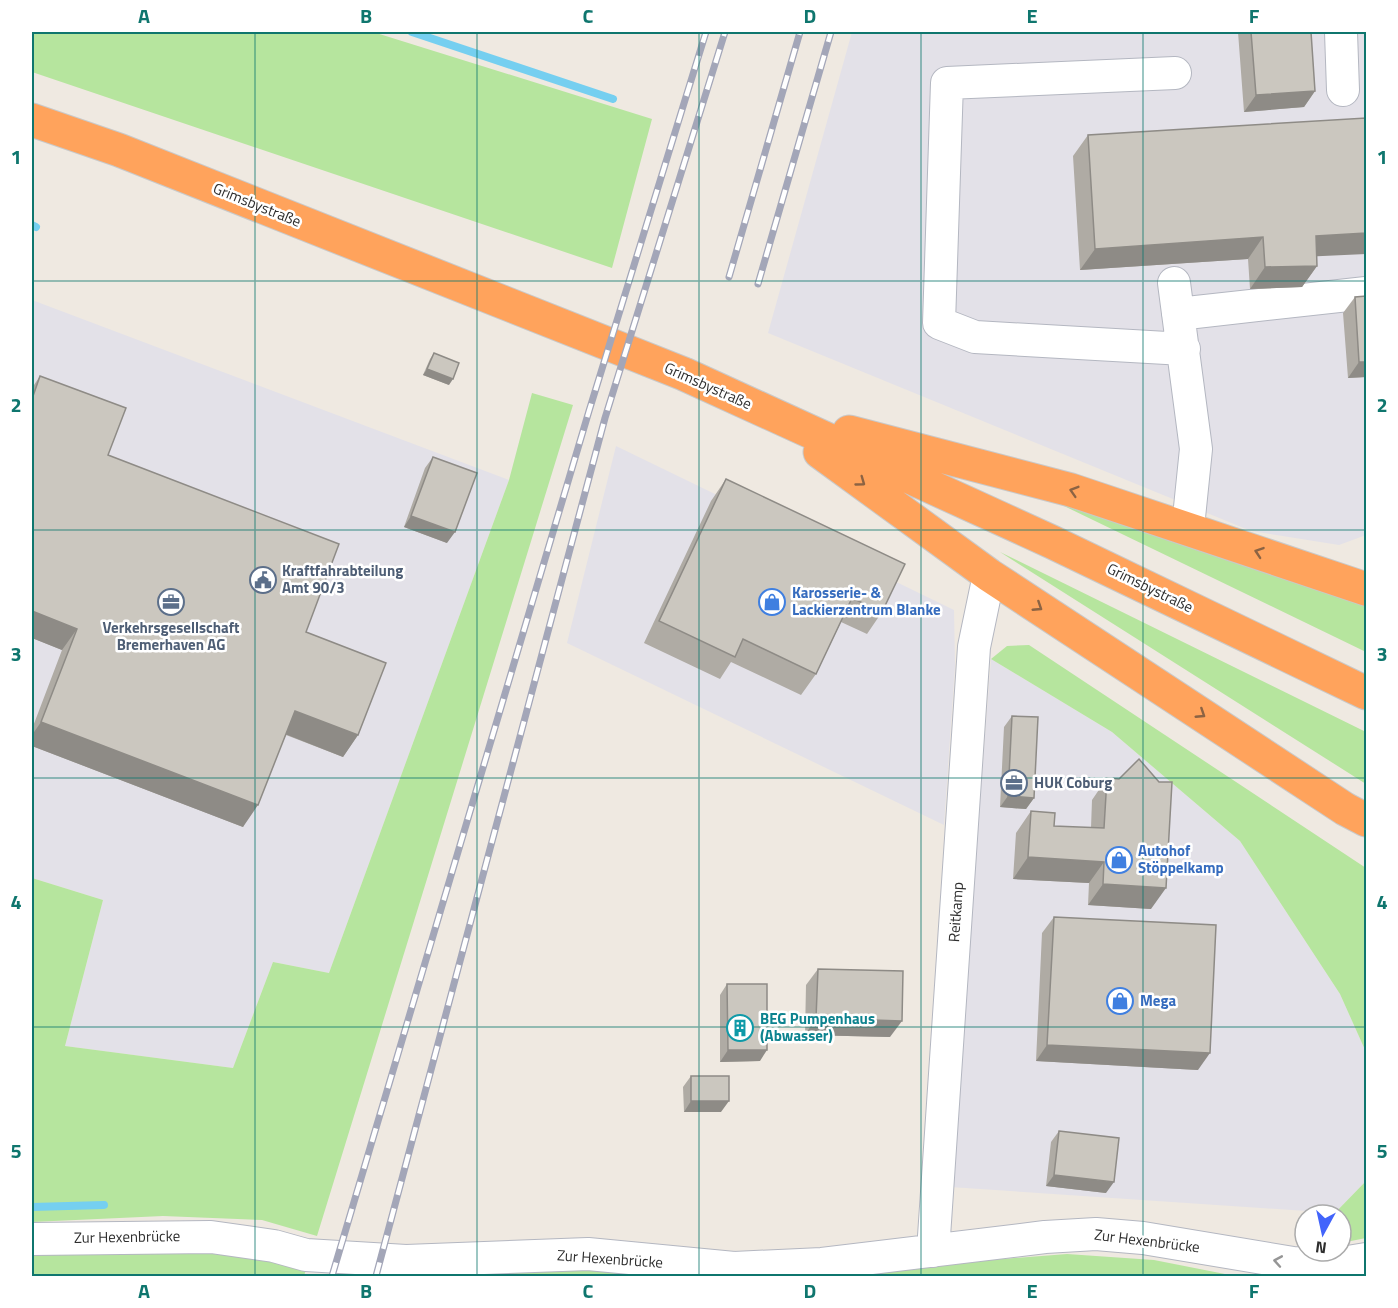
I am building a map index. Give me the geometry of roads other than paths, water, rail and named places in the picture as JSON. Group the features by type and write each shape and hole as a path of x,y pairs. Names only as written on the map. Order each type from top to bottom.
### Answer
{"highway":[{"name":"Grimsbystraße","path":"32,120 119,150 661,365 1052,542 1366,693"},
{"path":"763,410 1071,490 1188,527 1366,590"},
{"path":"763,410 989,575 1359,821"},
{"path":"1314,572 1366,563"}],"street":[{"path":"1341,32 1343,90"},
{"path":"1175,73 947,82 939,323 975,337 1184,349"},
{"path":"1174,283 1196,449 1188,527"},
{"path":"1178,314 1366,293"},
{"name":"Reitkamp","path":"933,1251 974,647 989,575"},
{"name":"Zur Hexenbrücke","path":"32,1239 212,1237 274,1246 306,1255 406,1261 588,1254 734,1268 822,1264 1045,1237 1096,1234 1143,1238 1293,1263 1336,1264 1366,1259"}],"waterway":[{"path":"412,32 613,99"},
{"path":"32,225 36,227"},
{"path":"32,1207 104,1205"}],"railway":[{"path":"332,1276 589,411 706,32"},
{"path":"376,1276 605,418 725,32"},
{"path":"729,277 800,32"},
{"path":"758,284 831,32"}],"place":[{"name":"Kraftfahrabteilung Amt 90/3","path":"263,580"},
{"name":"Verkehrsgesellschaft Bremerhaven AG","path":"171,602"},
{"name":"Karosserie- & Lackierzentrum Blanke","path":"772,602"},
{"name":"HUK Coburg","path":"1014,783"},
{"name":"Autohof Stöppelkamp","path":"1119,860"},
{"name":"Mega","path":"1120,1001"},
{"name":"BEG Pumpenhaus (Abwasser)","path":"740,1028"}]}
